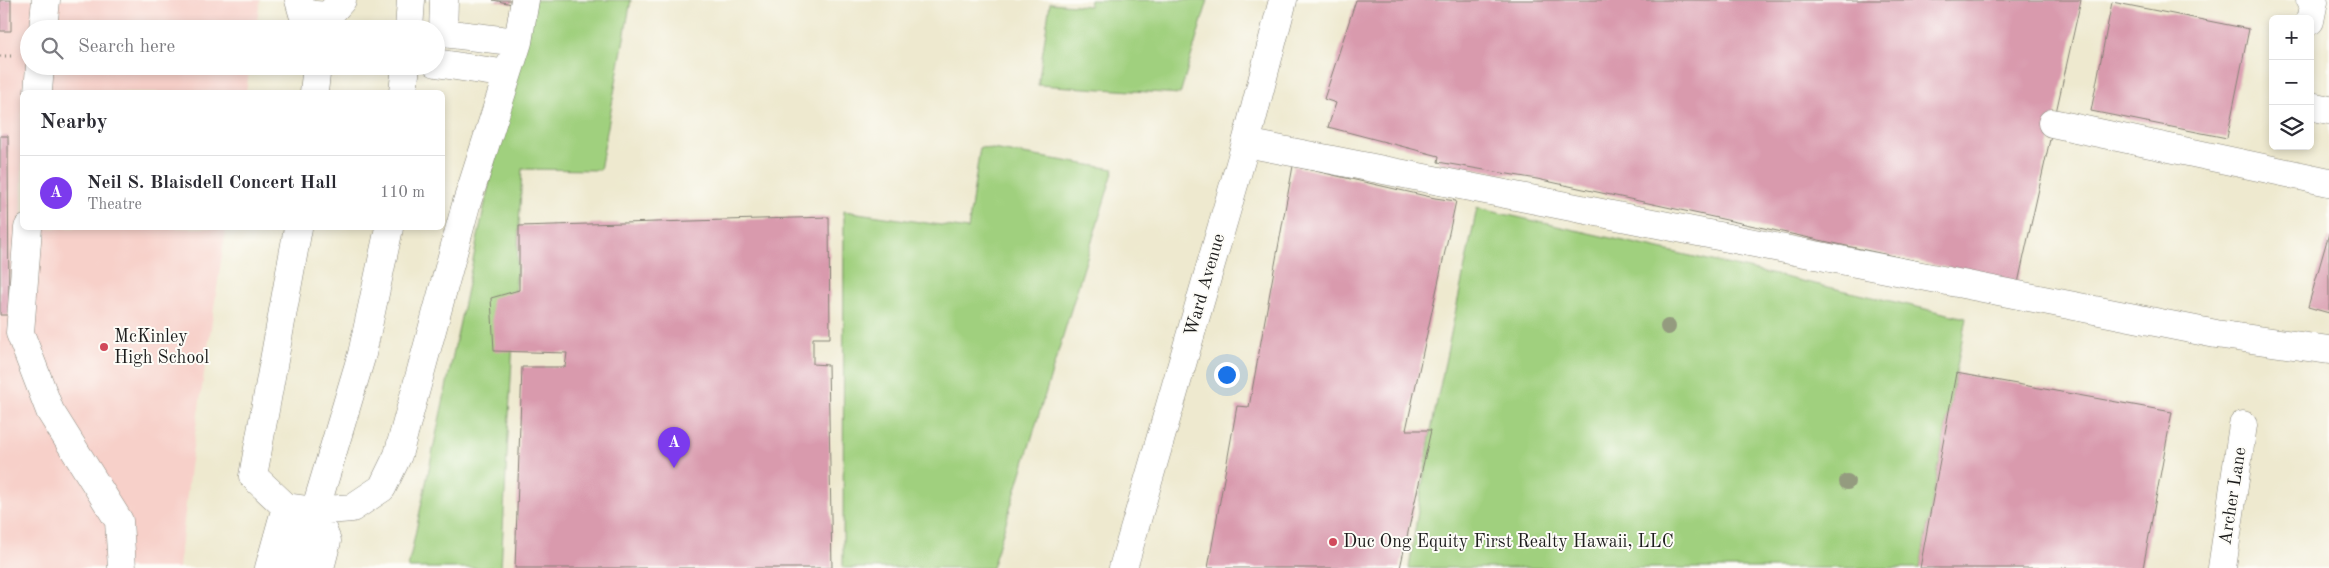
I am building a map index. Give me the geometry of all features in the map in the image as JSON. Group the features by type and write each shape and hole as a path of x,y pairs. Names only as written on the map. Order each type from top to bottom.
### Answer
{"street":[{"path":"44,20 46,0"},
{"path":"298,0 304,14 329,15"},
{"path":"410,20 411,0"},
{"path":"443,20 444,0"},
{"path":"298,230 253,476 286,507 315,511 352,508 382,488 398,456 466,205 518,42 525,0"},
{"name":"Ward Avenue","path":"1123,568 1246,143 1283,0"},
{"path":"2310,0 2314,1 2311,15"},
{"path":"445,33 518,42"},
{"path":"445,64 507,74"},
{"path":"38,90 39,75"},
{"path":"314,90 316,75"},
{"path":"403,90 405,75"},
{"path":"2314,107 2329,110"},
{"path":"2052,123 2329,182"},
{"path":"1246,143 2216,334 2329,350"},
{"path":"28,230 20,333 50,411 119,521 122,568"},
{"path":"293,568 315,511 362,354 389,230"},
{"name":"Archer Lane","path":"2222,568 2244,425"},
{"path":"269,568 286,507"},
{"path":"315,511 327,541 320,568"}],"shaded area":[{"name":"McKinley High School","path":"0,0 260,0 257,20 20,20 20,75 249,75 246,90 20,90 20,230 226,230 190,467 179,568 0,568"}],"green space":[{"path":"528,0 631,0 600,170 522,169 501,568 408,568"},
{"path":"1090,0 1208,0 1180,94 1038,85 1050,3 1089,6"},
{"path":"980,147 1114,169 992,568 843,568 844,211 968,229"},
{"path":"1477,208 1966,318 1920,568 1409,568 1431,430"}],"building":[{"path":"0,0 11,0 11,31 0,31"},
{"path":"493,0 513,0 512,4"},
{"path":"1356,0 2081,0 2018,283 1537,179 1438,162 1439,156 1328,127 1336,103 1324,99"},
{"path":"2112,2 2249,29 2227,138 2091,111"},
{"path":"0,136 8,136 9,315 0,315"},
{"path":"1293,166 1456,201 1406,430 1431,430 1400,568 1208,568 1237,406 1249,407"},
{"path":"829,217 830,338 813,338 813,364 828,365 832,568 515,568 522,367 565,367 567,353 494,351 491,298 519,290 519,226"},
{"path":"2329,233 2329,313 2308,307"},
{"path":"1956,373 2172,412 2143,568 1920,568"}],"place":[{"name":"McKinley High School","path":"104,347"},
{"name":"Neil S. Blaisdell Concert Hall","path":"674,468"},
{"name":"Duc Ong Equity First Realty Hawaii, LLC","path":"1333,542"}]}
